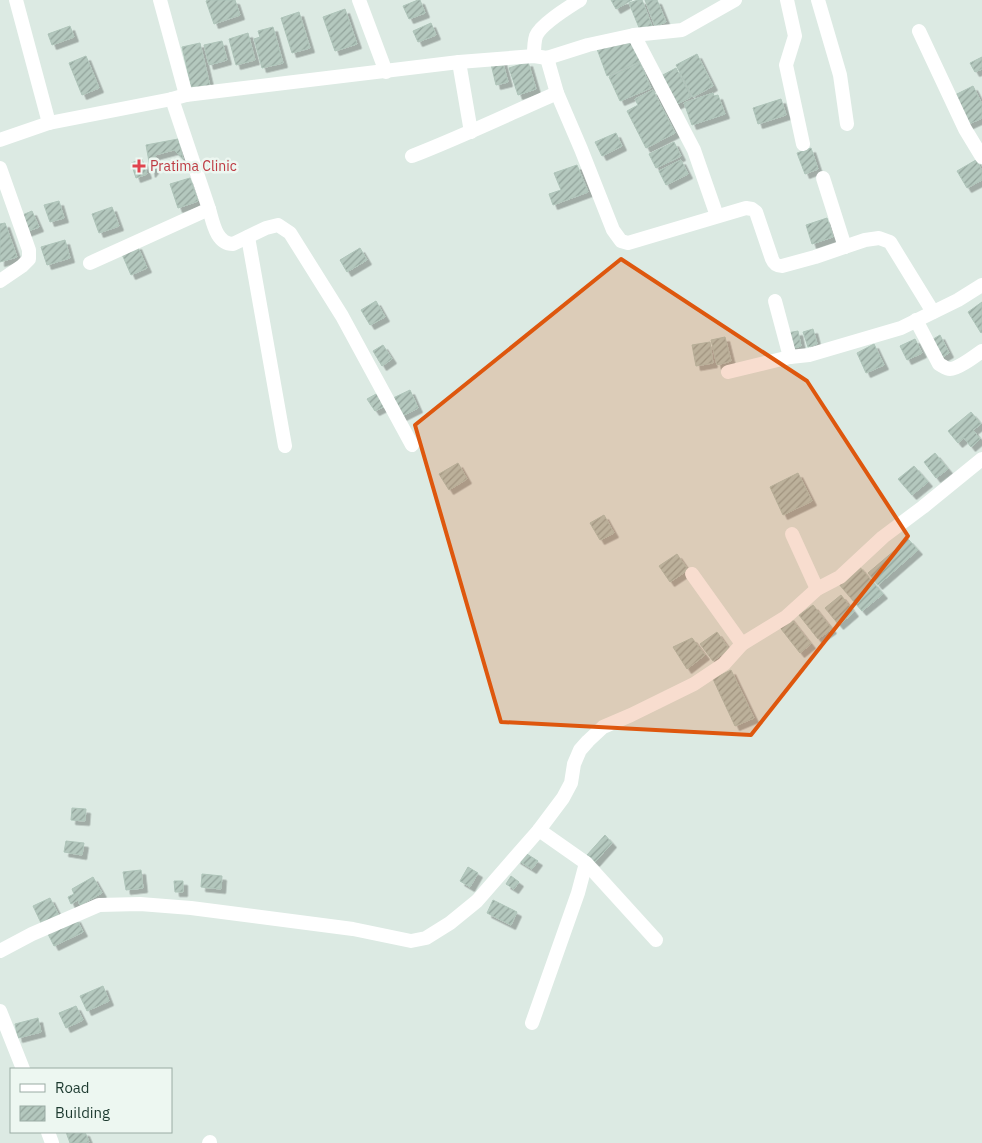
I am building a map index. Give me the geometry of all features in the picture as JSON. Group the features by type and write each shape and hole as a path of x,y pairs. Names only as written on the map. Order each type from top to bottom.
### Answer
{"street":[{"path":"16,0 49,123"},
{"path":"160,0 186,95"},
{"path":"359,0 386,72"},
{"path":"580,0 538,31 535,38 541,57 581,149 613,230 621,241 628,243 746,208 756,212 774,264 778,266 815,257 865,240 880,238 890,242 933,312"},
{"path":"0,140 49,123 186,95 459,62 541,57 634,35 682,30 735,0"},
{"path":"787,0 795,36 786,65 804,144"},
{"path":"818,0 840,75 847,124"},
{"path":"919,31 965,129 982,156"},
{"path":"634,35 694,150 718,216"},
{"path":"459,62 471,132"},
{"path":"412,156 557,93"},
{"path":"172,99 220,238 228,244 233,244 266,228 278,225 290,233 342,316 412,445"},
{"path":"0,168 29,250 29,259 22,266 0,280"},
{"path":"822,178 845,247"},
{"path":"90,262 209,209"},
{"path":"248,237 285,446"},
{"path":"728,372 809,354 901,328 958,300 982,284"},
{"path":"775,301 790,357"},
{"path":"916,320 939,364 944,367 949,369 955,368 982,351"},
{"path":"0,950 99,904 140,904 191,908 353,929 411,941 426,938 450,923 477,900 540,830 563,798 571,783 574,764 580,750 603,727 694,684 724,664 742,644 786,617 817,589 840,577 883,537 982,459"},
{"path":"792,534 817,589"},
{"path":"692,574 742,644"},
{"path":"540,830 586,863 656,940"},
{"path":"532,1023 578,893 586,863"},
{"path":"0,1011 23,1068"}],"highlighted area":[{"path":"621,259 807,381 908,536 751,735 501,722 415,425"}],"building":[{"path":"235,0 240,15 214,24 206,1"},
{"path":"420,0 425,13 409,19 403,6"},
{"path":"611,0 632,0 616,9"},
{"path":"642,0 652,26 640,30 629,3"},
{"path":"645,0 657,0 666,22 655,26"},
{"path":"345,9 357,44 335,51 323,17"},
{"path":"299,12 310,48 292,53 281,18"},
{"path":"431,23 436,35 418,42 413,31"},
{"path":"70,26 74,37 52,45 48,34"},
{"path":"273,27 283,63 262,68 254,39 260,37 258,31"},
{"path":"248,33 255,60 236,65 229,39"},
{"path":"632,39 641,61 607,76 597,49"},
{"path":"222,41 227,60 209,65 204,45"},
{"path":"200,43 210,86 192,90 182,47"},
{"path":"697,54 713,86 693,97 676,65"},
{"path":"86,56 99,88 82,95 69,63"},
{"path":"982,57 982,69 975,72 970,63"},
{"path":"502,60 508,82 496,85 491,64"},
{"path":"528,62 536,89 518,95 509,68"},
{"path":"640,63 651,88 620,101 609,77"},
{"path":"676,68 691,97 675,105 661,76"},
{"path":"973,86 982,104 982,118 967,125 953,96"},
{"path":"653,90 675,133 646,148 627,111 638,105 635,99"},
{"path":"713,93 714,96 718,95 725,114 692,125 684,103"},
{"path":"781,99 786,115 758,124 753,108"},
{"path":"616,133 622,146 602,156 595,142"},
{"path":"178,139 183,159 174,150 155,155 158,164 151,173 146,145"},
{"path":"674,142 681,156 656,168 649,154"},
{"path":"811,148 818,169 805,174 797,153"},
{"path":"142,159 147,174 136,178 131,163"},
{"path":"681,160 688,174 666,185 659,171"},
{"path":"976,160 982,171 982,180 967,188 957,171"},
{"path":"577,165 588,192 553,205 549,194 561,190 554,173"},
{"path":"190,178 198,201 178,208 170,184"},
{"path":"59,201 64,218 50,222 44,205"},
{"path":"112,207 119,226 99,233 92,214"},
{"path":"32,211 39,227 26,232 20,216"},
{"path":"827,218 833,237 812,244 806,225"},
{"path":"5,223 17,257 0,262 0,224"},
{"path":"65,240 70,258 47,265 41,247"},
{"path":"137,245 147,268 131,275 121,252"},
{"path":"360,248 367,260 347,272 340,260"},
{"path":"376,301 385,317 370,325 361,310"},
{"path":"982,302 982,332 981,333 968,312"},
{"path":"813,329 817,344 808,347 803,332"},
{"path":"798,331 801,346 790,349 787,333"},
{"path":"940,335 949,353 939,359 930,341"},
{"path":"725,337 731,361 717,365 711,340"},
{"path":"915,339 922,353 907,360 900,346"},
{"path":"710,342 713,363 696,366 692,345"},
{"path":"874,344 884,365 866,373 857,353"},
{"path":"383,345 392,359 382,366 373,351"},
{"path":"410,390 418,408 400,417 391,399"},
{"path":"378,393 385,406 375,411 367,399"},
{"path":"971,412 981,424 973,430 980,439 971,447 964,438 958,443 948,431"},
{"path":"935,453 948,469 936,478 924,462"},
{"path":"458,463 467,479 449,490 439,474"},
{"path":"914,466 928,482 912,495 898,479"},
{"path":"798,473 812,501 783,515 770,487"},
{"path":"604,515 614,533 600,540 590,523"},
{"path":"908,539 918,550 878,585 868,573"},
{"path":"677,554 688,570 670,582 659,566"},
{"path":"858,565 883,594 862,611 838,583"},
{"path":"841,595 854,612 839,625 825,608"},
{"path":"813,605 832,629 818,639 799,615"},
{"path":"789,616 811,644 800,653 778,625"},
{"path":"717,632 729,649 713,661 700,644"},
{"path":"692,638 705,655 687,669 673,647"},
{"path":"731,670 754,718 735,726 713,679"},
{"path":"72,808 86,809 85,821 71,820"},
{"path":"605,835 612,843 595,862 587,855"},
{"path":"66,841 84,843 82,855 64,852"},
{"path":"522,851 538,861 532,869 516,859"},
{"path":"468,867 478,873 470,887 460,881"},
{"path":"141,870 143,888 126,890 123,872"},
{"path":"202,874 222,876 221,889 201,887"},
{"path":"511,876 519,882 514,889 506,884"},
{"path":"93,877 102,893 80,905 78,900 71,904 68,897 74,894 72,889"},
{"path":"174,881 183,881 183,892 175,892"},
{"path":"50,898 59,916 42,925 33,906"},
{"path":"493,900 517,912 511,925 487,913"},
{"path":"76,918 83,932 54,946 46,930"},
{"path":"103,986 109,1001 87,1011 80,996"},
{"path":"76,1006 83,1020 66,1028 59,1013"},
{"path":"38,1018 41,1032 18,1038 15,1024"},
{"path":"66,1133 85,1133 89,1142 85,1143 70,1143"}],"place":[{"name":"Pratima Clinic","path":"139,166"}]}
